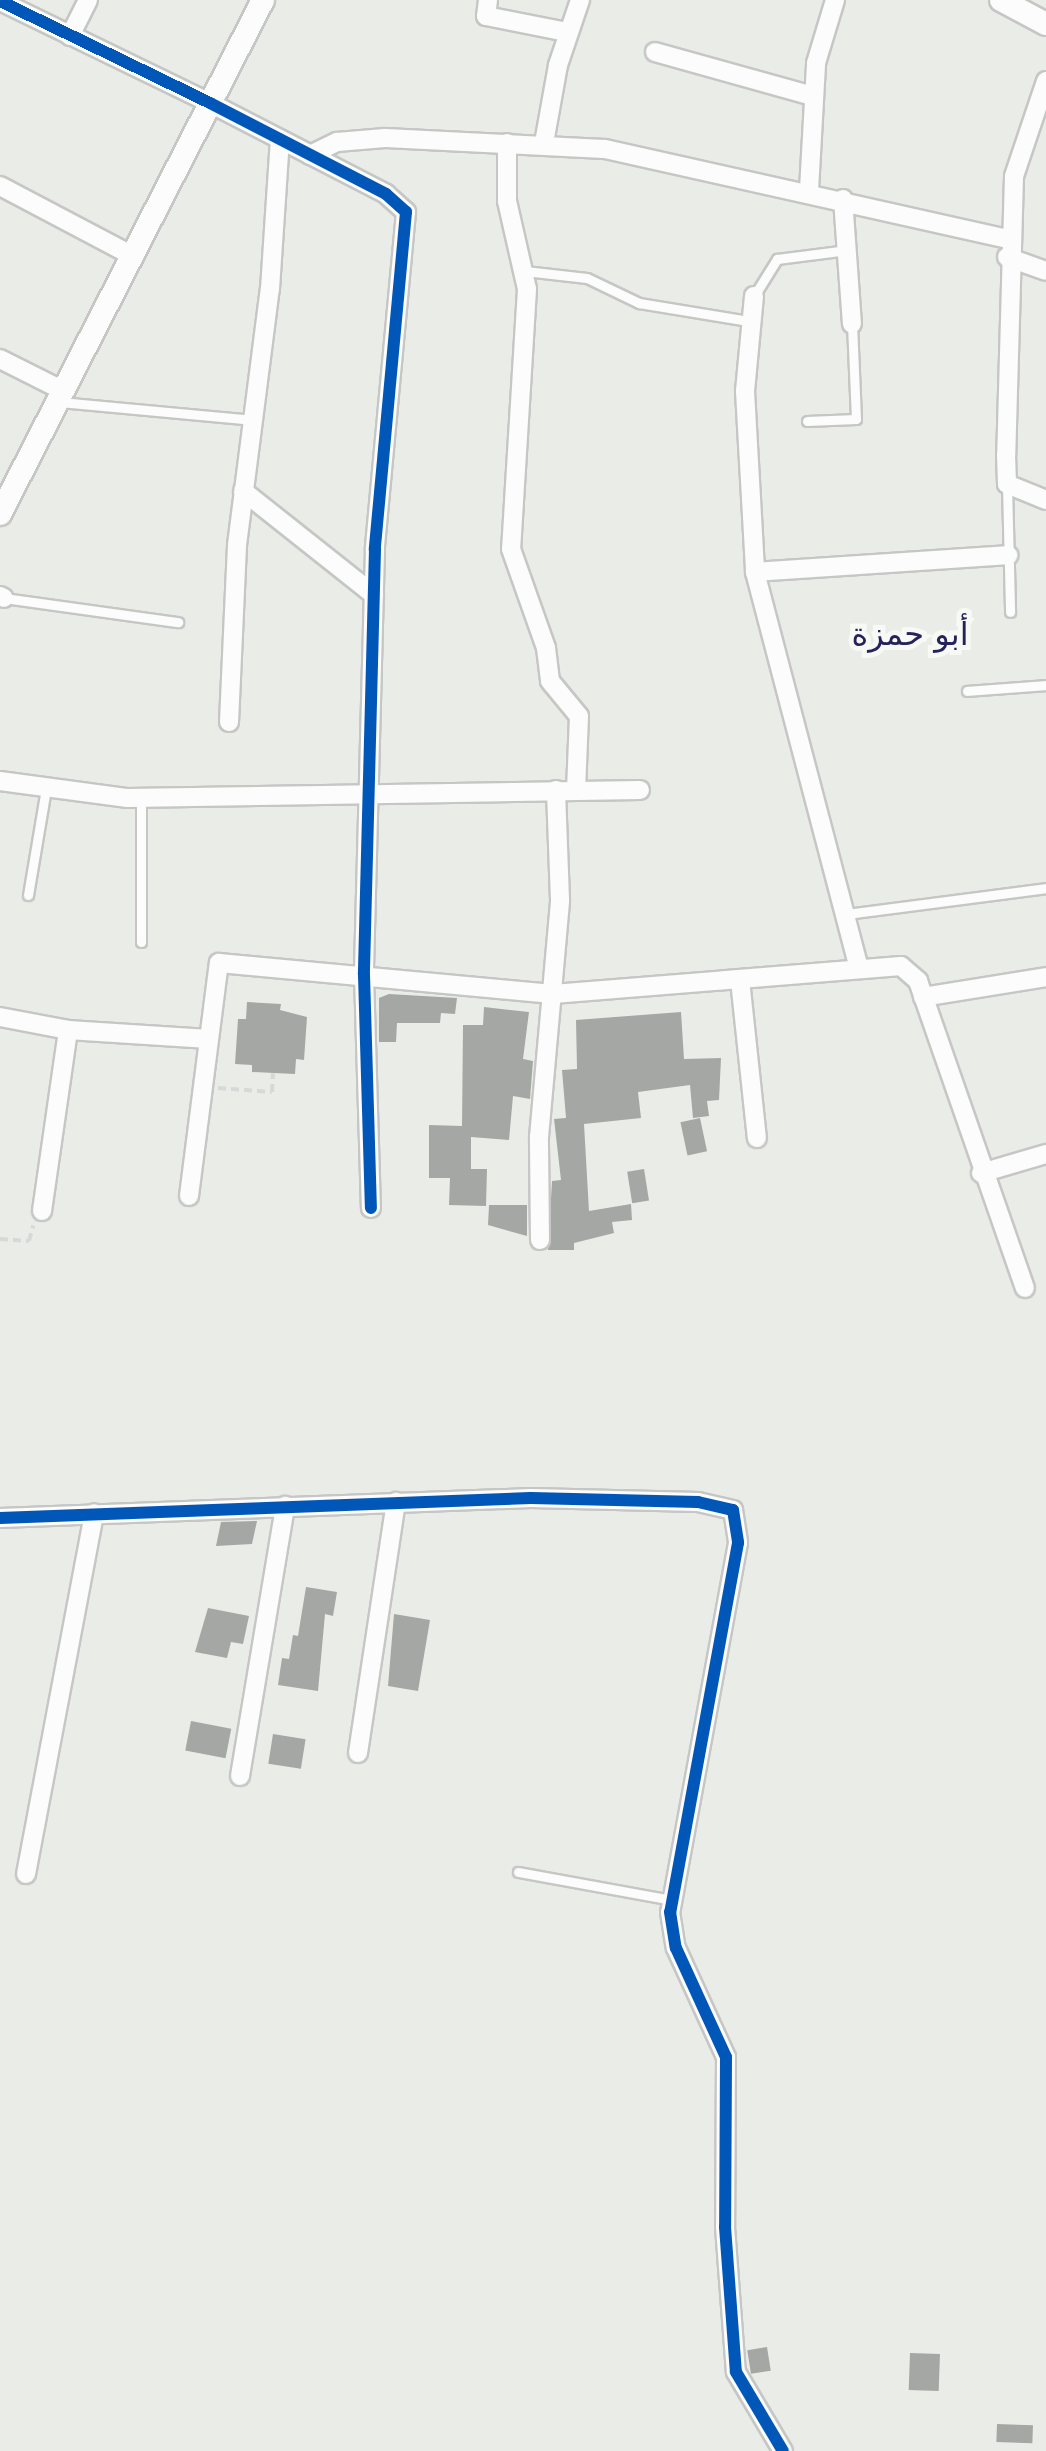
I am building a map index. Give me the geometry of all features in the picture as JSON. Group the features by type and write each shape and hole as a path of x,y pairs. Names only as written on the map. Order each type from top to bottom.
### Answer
{"street":[{"path":"70,36 88,0"},
{"path":"0,514 129,254 262,0"},
{"path":"488,0 486,16 567,32"},
{"path":"544,144 567,32 580,0"},
{"path":"809,190 813,96 821,40 835,0"},
{"path":"1001,0 1046,24"},
{"path":"0,1 210,102 386,194 406,212 374,595 364,975 372,1208"},
{"path":"655,52 813,96"},
{"path":"1046,81 1016,155 1008,248 1007,484 1046,500"},
{"path":"229,722 243,491 280,139"},
{"path":"310,155 358,140 544,144 624,152 809,190 1008,248 1046,271"},
{"path":"507,143 507,201 525,271 511,549 546,648 550,681 579,716 576,790"},
{"path":"0,186 129,254"},
{"path":"843,200 852,324"},
{"path":"754,296 746,487 755,572 858,965"},
{"path":"0,359 59,396"},
{"path":"243,491 374,595"},
{"path":"755,572 1008,554"},
{"path":"0,781 141,798 640,790"},
{"path":"540,1240 539,1137 560,900 556,790"},
{"path":"188,1196 219,963 553,994 740,980 858,965 910,968 1024,1288"},
{"path":"923,996 1046,977"},
{"path":"740,980 758,1138"},
{"path":"0,1017 68,1030 209,1039"},
{"path":"42,1211 68,1030"},
{"path":"981,1172 1046,1154"},
{"path":"358,1753 396,1502"},
{"path":"0,1518 396,1502 698,1502 733,1510 738,1543 672,1900 676,1948 726,2057 725,2226 736,2372 783,2451"},
{"path":"240,1776 286,1506"},
{"path":"26,1874 94,1513"}],"lane":[{"path":"754,296 777,259 847,250"},
{"path":"525,271 587,278 639,303 750,322"},
{"path":"807,421 856,419 852,324"},
{"path":"59,396 252,420"},
{"path":"1007,484 1010,612"},
{"path":"2,597 178,622"},
{"path":"966,691 1046,686"},
{"path":"28,895 46,789"},
{"path":"141,798 141,942"},
{"path":"847,914 1046,888"},
{"path":"518,1872 672,1900"}],"path":[{"path":"203,1087 272,1092 273,1073"},
{"path":"0,1239 29,1241 42,1211"}],"building":[{"path":"389,994 457,998 455,1014 441,1013 440,1023 397,1023 396,1042 379,1042 379,998"},
{"path":"247,1002 281,1004 280,1010 307,1017 304,1060 296,1059 295,1074 252,1072 252,1065 235,1064 238,1019 246,1019"},
{"path":"484,1007 529,1012 523,1059 533,1061 530,1099 513,1096 509,1140 471,1137 471,1169 487,1169 486,1206 449,1205 450,1178 429,1178 429,1125 462,1126 463,1025 483,1025"},
{"path":"681,1012 684,1059 721,1058 719,1100 707,1101 709,1116 693,1118 690,1085 638,1092 641,1118 584,1124 589,1211 631,1204 632,1220 612,1222 614,1233 574,1243 574,1250 548,1250 552,1181 561,1180 554,1119 566,1118 562,1070 577,1069 576,1020"},
{"path":"700,1118 707,1151 688,1155 680,1122"},
{"path":"644,1169 649,1201 632,1203 627,1172"},
{"path":"489,1205 527,1205 527,1236 488,1225"},
{"path":"257,1521 252,1544 216,1546 221,1522"},
{"path":"306,1587 337,1592 333,1616 325,1614 318,1691 278,1685 282,1658 289,1659 293,1635 298,1636"},
{"path":"208,1608 249,1616 243,1644 231,1642 227,1658 195,1652"},
{"path":"394,1614 430,1620 418,1691 388,1686"},
{"path":"191,1721 231,1729 226,1758 185,1750"},
{"path":"273,1734 306,1739 301,1769 268,1764"},
{"path":"767,2347 771,2371 751,2374 747,2350"},
{"path":"910,2353 940,2354 939,2391 909,2390"},
{"path":"997,2424 1033,2425 1032,2443 996,2442"}],"cycle path":[{"path":"0,1 386,194 406,212 375,549 364,975 371,1208"},
{"path":"0,1518 531,1498 698,1502 733,1510 738,1543 670,1912 676,1948 726,2057 725,2227 736,2372 783,2451"}],"district":[{"name":"أبو حمزة","path":"910,634"}]}
